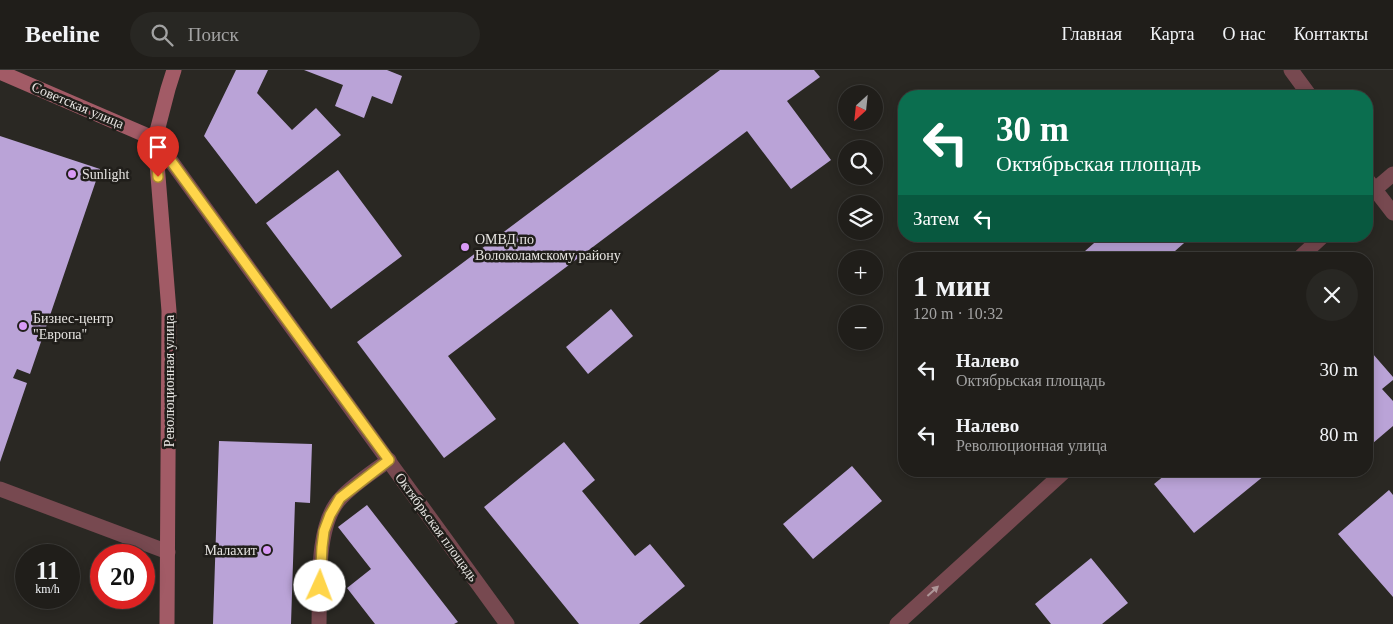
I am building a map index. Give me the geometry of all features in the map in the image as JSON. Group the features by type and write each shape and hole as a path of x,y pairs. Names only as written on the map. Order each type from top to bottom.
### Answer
{"main road":[{"name":"Революционная улица","path":"167,624 170,311 155,139 174,70"},
{"name":"Советская улица","path":"0,72 155,139"}],"street":[{"path":"1291,70 1306,90"},
{"name":"Октябрьская площадь","path":"155,139 507,624"},
{"path":"1373,186 1393,174"},
{"path":"1373,192 1393,213"},
{"path":"1306,252 1316,242"},
{"path":"319,624 322,547 324,531 330,515 340,498 389,460"},
{"path":"897,624 1058,477"},
{"path":"0,489 168,552"}],"building":[{"path":"236,70 268,70 257,93 292,130 316,108 341,135 256,204 204,136"},
{"path":"304,70 387,70 402,76 392,104 372,96 364,118 335,106 343,85"},
{"path":"720,70 814,70 820,77 787,101 831,160 791,189 747,131 448,356 496,419 444,458 357,342"},
{"path":"0,136 100,169 30,374 17,369 13,378 27,383 0,462"},
{"path":"338,170 402,256 331,309 266,223"},
{"path":"1095,242 1185,242 1174,252 1084,252"},
{"path":"611,309 633,336 588,374 566,347"},
{"path":"1373,354 1393,377 1393,380 1382,389 1393,401 1393,426 1373,443"},
{"path":"219,441 312,444 310,503 295,502 291,624 213,624"},
{"path":"564,442 595,480 582,491 635,556 650,544 685,586 639,624 579,624 484,507"},
{"path":"852,466 882,501 813,559 783,524"},
{"path":"1163,477 1263,477 1194,533 1154,484"},
{"path":"1389,490 1393,495 1393,597 1338,534"},
{"path":"367,505 458,622 454,624 375,624 347,588 371,569 338,527"},
{"path":"1091,558 1128,603 1102,624 1051,624 1035,604"}],"place":[{"name":"Sunlight","path":"72,174"},
{"name":"ОМВД по Волоколамскому району","path":"465,247"},
{"name":"Бизнес-центр \"Европа\"","path":"23,326"},
{"name":"Малахит","path":"267,550"}],"route":[{"path":"158,177 155,139 389,460 340,498 330,515 324,531 320,586"}]}
